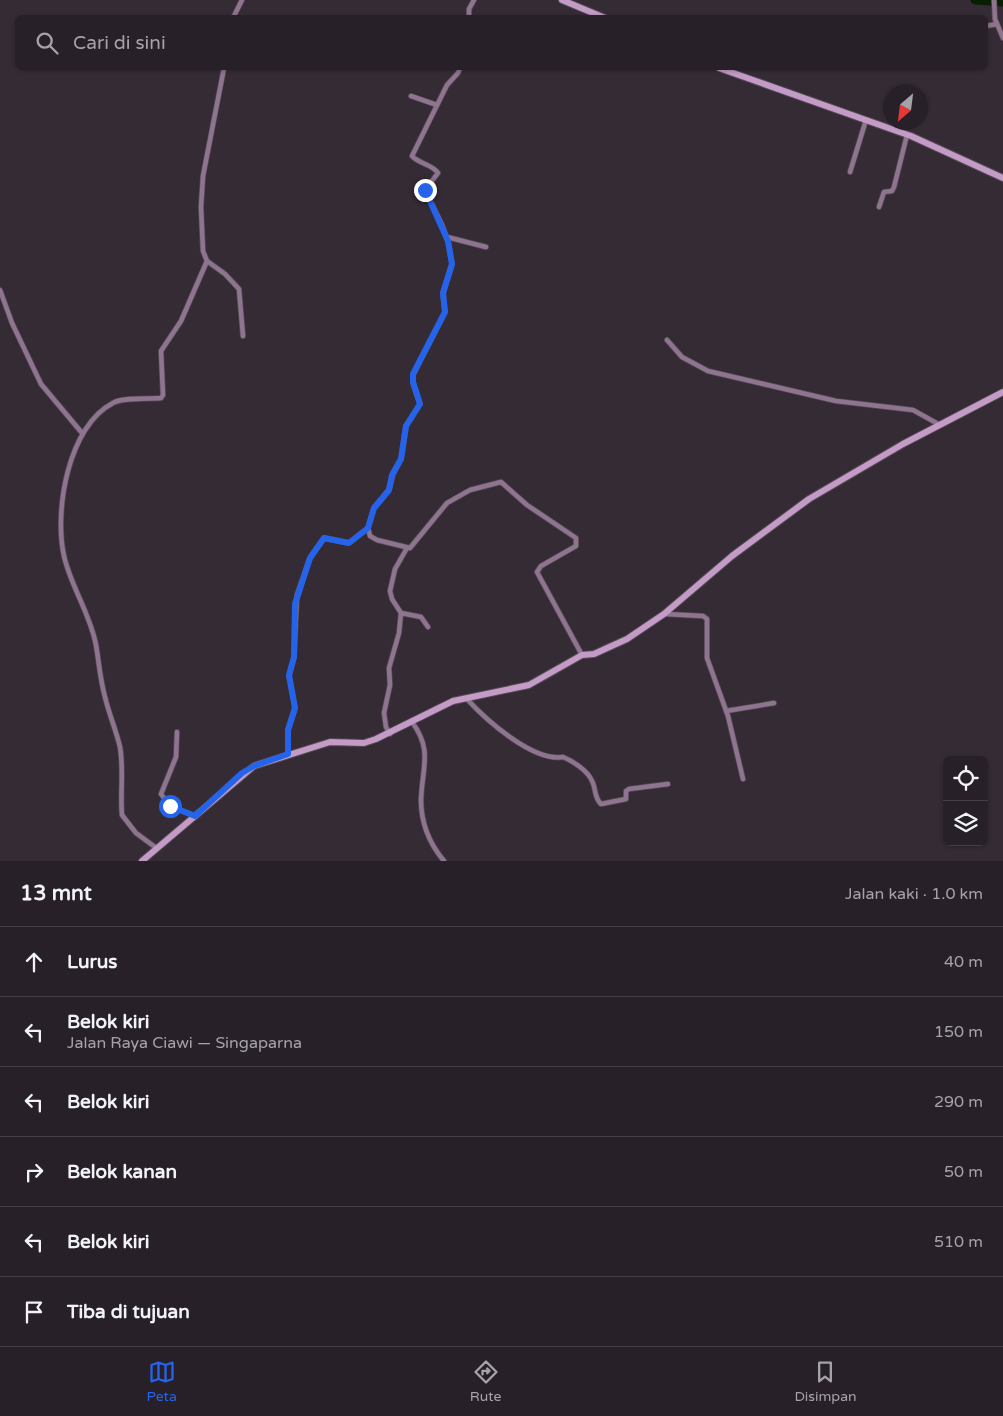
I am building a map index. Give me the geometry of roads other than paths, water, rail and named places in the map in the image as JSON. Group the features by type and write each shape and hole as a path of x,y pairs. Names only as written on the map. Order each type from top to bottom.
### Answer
{"main road":[{"path":"562,0 598,15"},
{"path":"726,70 907,135 1003,178"},
{"path":"142,861 155,847 195,816 242,773 254,766 330,742 364,743 390,734 439,706 466,697 528,685 582,655 594,654 627,639 664,614 732,556 808,499 903,444 1003,392"}],"street":[{"path":"234,15 242,0"},
{"path":"468,15 474,0"},
{"path":"994,3 997,24 1003,38"},
{"path":"988,26 997,24"},
{"path":"224,70 203,176 203,251 207,261 222,272 239,289 243,336"},
{"path":"459,70 447,85 412,156 420,163 432,167 438,172 425,190 447,237 452,264 443,293 445,312 414,371 413,382 420,404 406,426 401,459 392,475 389,490 374,508 368,528 370,536 377,540 407,548 414,546 426,526 452,499 470,490 500,482 526,505 553,523 562,526 576,538 576,546 541,566 537,572 582,655"},
{"path":"411,96 437,105"},
{"path":"850,172 866,120"},
{"path":"879,207 884,192 892,190 894,187 907,135"},
{"path":"447,237 486,247"},
{"path":"155,847 136,833 122,815 123,792 120,748 104,696 96,644 86,610 73,585 64,555 60,524 70,465 82,433 92,418 114,401 161,398 164,395 161,351 181,321 207,261"},
{"path":"0,290 12,323 41,384 82,433"},
{"path":"666,340 682,358 708,371 836,401 913,410 940,425"},
{"path":"288,754 288,730 295,708 289,675 294,657 295,604 299,589 310,558 321,540 324,538 349,543 368,528"},
{"path":"390,734 386,727 384,713 390,685 389,668 399,633 401,613 392,599 390,591 395,569 407,548"},
{"path":"401,613 420,617 428,627"},
{"path":"664,614 703,616 707,619 707,658 726,711 743,779"},
{"path":"466,697 490,722 536,752 556,758 563,757 575,764 592,781 597,800 600,804 626,799 626,791 629,789 668,784"},
{"path":"726,711 774,703"},
{"path":"412,722 420,732 426,751 422,799 424,827 429,841 444,861"},
{"path":"177,732 176,757 161,794 170,806 195,816"}],"waterway":[{"path":"975,0 1003,2"}]}
